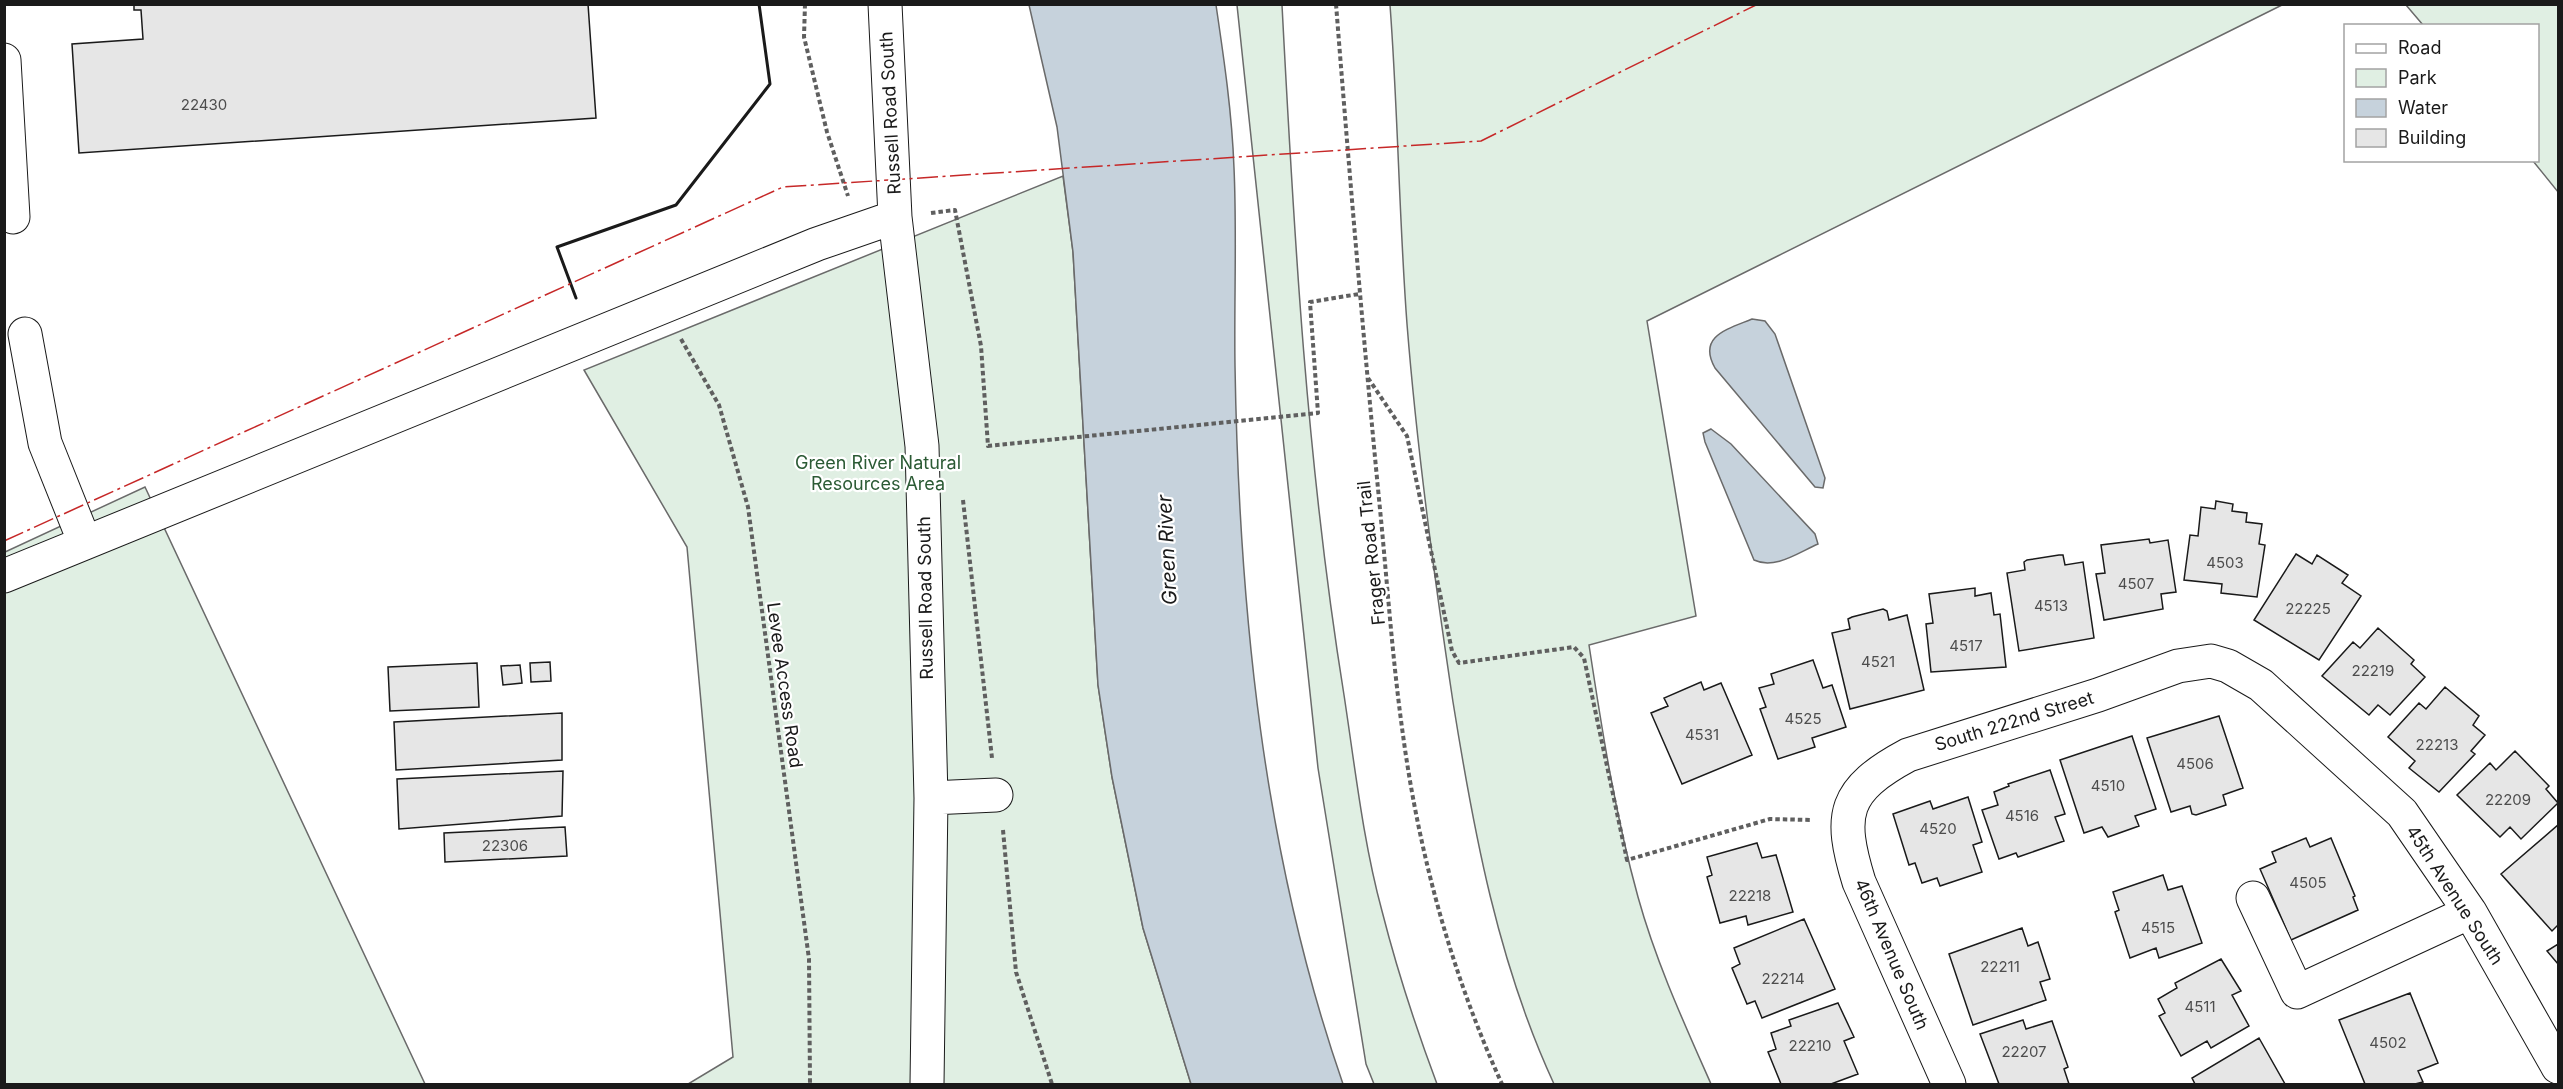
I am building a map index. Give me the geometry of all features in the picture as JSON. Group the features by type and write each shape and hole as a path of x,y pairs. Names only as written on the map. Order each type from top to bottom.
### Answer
{"street":[{"name":"Russell Road South","path":"885,4 895,217 922,446 931,798 927,1084"},
{"path":"4,60 13,218"},
{"path":"4,576 817,244 895,217"},
{"path":"25,334 45,443 85,543"},
{"name":"South 222nd Street","path":"1846,820 1856,794 1879,771 1908,755 2098,695 2178,666 2211,661"},
{"name":"45th Avenue South","path":"2211,661 2228,666 2261,685 2402,813 2470,912 2559,1067"},
{"path":"931,798 996,795"},
{"name":"46th Avenue South","path":"1846,820 1849,848 1859,882 1949,1084"},
{"path":"2253,898 2297,992 2470,912"}],"path":[{"path":"805,4 804,37 827,132 859,230"},
{"name":"Frager Road Trail","path":"1336,4 1359,294 1403,736 1424,846 1448,940 1488,1054 1502,1084"},
{"path":"933,224 931,213 955,210 981,346 988,446 1318,413 1310,302 1359,294"},
{"name":"Levee Access Road","path":"663,307 719,405 748,507 808,959 810,1084"},
{"path":"1368,378 1407,436 1452,651 1459,663 1574,647 1584,658 1628,861 1770,819 1846,820"},
{"path":"963,496 996,795 1003,834 1016,972 1052,1084"}],"green space":[{"path":"1237,5 1282,5 1304,351 1320,523 1331,609 1360,804 1375,885 1400,977 1437,1084 1374,1084 1366,1064 1318,768"},
{"path":"1390,5 2282,5 1647,321 1696,616 1589,645 1616,803 1638,897 1662,969 1711,1084 1554,1084 1534,1038 1503,944 1479,849 1461,751 1439,608 1421,466 1404,284"},
{"path":"2406,5 2558,5 2558,192 2534,162 2539,162 2539,24 2422,24"},
{"name":"Green River Natural Resources Area","path":"1063,176 1073,252 1098,685 1112,777 1143,928 1191,1084 688,1084 733,1057 687,547 584,370"},
{"path":"145,487 425,1084 5,1084 5,552"}],"water":[{"name":"Green River","path":"1029,5 1216,5 1233,147 1235,366 1242,548 1260,730 1293,909 1316,997 1343,1084 1191,1084 1143,928 1112,777 1098,685 1073,252 1057,127"},
{"path":"1752,319 1765,321 1775,334 1825,478 1823,488 1815,487 1715,368 1710,357 1712,341 1718,335"},
{"path":"1711,429 1731,444 1815,534 1818,544 1770,563 1754,560 1705,442 1703,433"}],"building":[{"path":"134,4 588,4 596,118 79,153 72,44 143,39 141,10 134,10"},
{"path":"2216,501 2233,504 2232,511 2247,513 2246,522 2262,524 2259,544 2265,545 2257,597 2221,593 2222,584 2184,580 2190,535 2198,536 2201,507 2215,509"},
{"path":"2149,539 2150,543 2168,540 2176,592 2161,594 2163,609 2104,620 2096,574 2105,573 2101,545"},
{"path":"2296,554 2312,564 2317,555 2348,575 2342,583 2361,596 2319,660 2254,620"},
{"path":"2063,555 2065,565 2083,562 2094,638 2019,651 2007,573 2025,570 2024,562 2027,560"},
{"path":"1975,588 1975,596 1991,593 1994,615 2000,614 2006,667 1931,672 1926,624 1933,623 1929,594"},
{"path":"1883,609 1887,611 1889,620 1907,615 1924,690 1850,709 1832,633 1850,629 1848,619 1852,617"},
{"path":"2378,628 2414,660 2411,664 2425,677 2390,715 2378,705 2369,715 2322,676 2353,642 2360,648"},
{"path":"1813,660 1823,688 1832,685 1846,727 1812,738 1815,747 1778,759 1760,709 1766,707 1759,688 1774,684 1771,674"},
{"path":"550,662 551,681 531,682 530,663"},
{"path":"477,663 479,707 390,711 388,667"},
{"path":"520,665 522,683 503,685 501,666"},
{"path":"1701,682 1704,690 1721,683 1752,755 1682,784 1651,713 1668,706 1664,698"},
{"path":"2445,687 2479,716 2473,725 2485,735 2471,751 2475,754 2439,792 2409,768 2415,761 2388,737 2419,703 2426,709"},
{"path":"562,713 562,760 396,770 394,722"},
{"path":"2219,716 2243,788 2223,795 2226,805 2196,815 2192,814 2190,806 2171,812 2147,738"},
{"path":"2132,736 2156,809 2135,816 2139,826 2108,837 2102,827 2084,833 2060,760"},
{"path":"2515,751 2549,786 2546,789 2558,803 2521,839 2510,827 2500,837 2457,795 2490,763 2496,770"},
{"path":"2050,770 2065,814 2055,817 2064,841 2018,857 2016,853 1999,859 1982,810 1998,805 1994,792 2009,786 2008,784"},
{"path":"563,771 562,816 399,829 397,779"},
{"path":"1968,797 1982,842 1973,845 1982,872 1940,886 1937,878 1922,883 1915,863 1909,865 1893,814 1930,801 1933,809"},
{"path":"2558,825 2558,925 2552,931 2501,874"},
{"path":"565,827 567,856 445,862 444,833"},
{"path":"2306,838 2310,847 2331,838 2355,896 2353,897 2358,910 2291,940 2260,869 2276,862 2272,852"},
{"path":"1757,843 1762,858 1776,855 1793,912 1748,925 1746,916 1720,923 1707,877 1712,875 1707,857"},
{"path":"2163,875 2168,890 2182,886 2202,943 2159,958 2156,948 2130,958 2115,912 2119,910 2113,892"},
{"path":"1804,919 1835,989 1762,1018 1755,1001 1747,1004 1732,968 1740,964 1734,948"},
{"path":"2022,928 2028,946 2038,942 2050,979 2040,982 2046,1000 1973,1025 1949,954"},
{"path":"2558,944 2558,964 2547,951"},
{"path":"2221,959 2241,991 2232,995 2249,1026 2211,1048 2207,1041 2181,1056 2159,1016 2165,1013 2158,999 2177,988 2175,983"},
{"path":"2410,993 2438,1063 2418,1071 2423,1082 2365,1084 2339,1020"},
{"path":"1838,1003 1854,1037 1844,1041 1858,1074 1831,1084 1781,1084 1768,1052 1776,1049 1771,1033 1791,1026 1789,1020"},
{"path":"2023,1020 2026,1029 2052,1021 2068,1067 2064,1069 2069,1084 1999,1084 1980,1034"},
{"path":"2259,1038 2285,1084 2195,1084 2192,1078"}],"wall":[{"path":"576,298 557,247 676,205 770,84 759,4"}],"power":[{"path":"4,541 783,187 1481,141 1758,4"}]}
